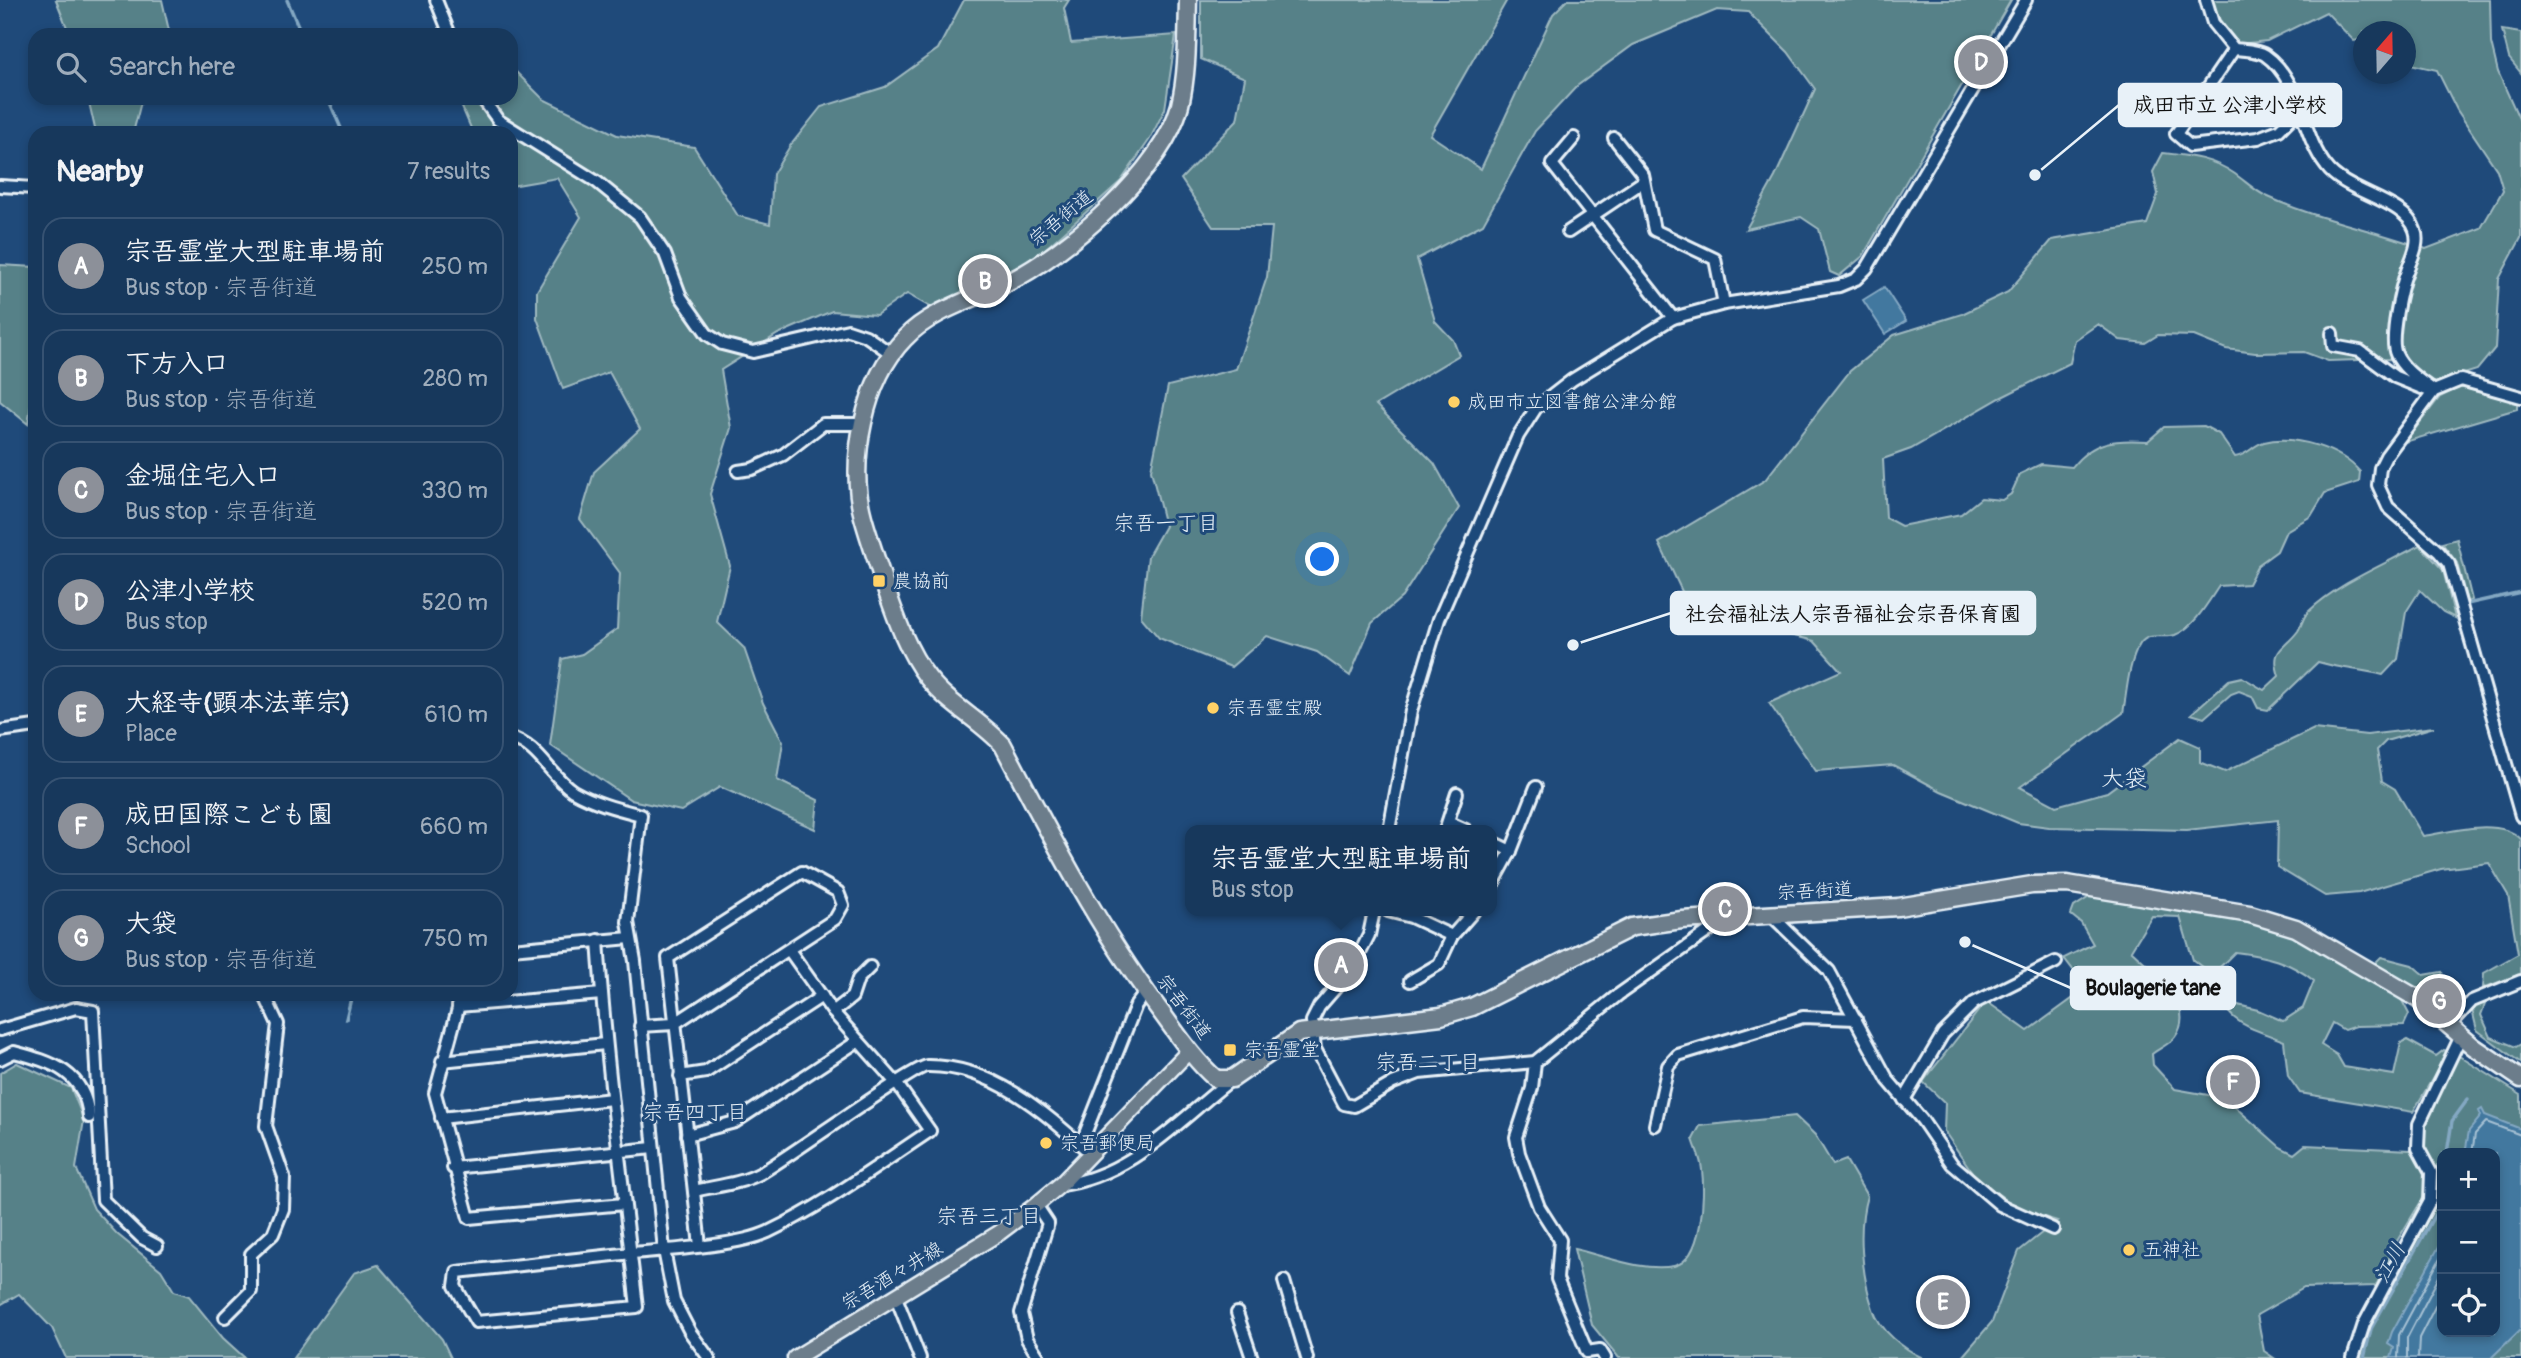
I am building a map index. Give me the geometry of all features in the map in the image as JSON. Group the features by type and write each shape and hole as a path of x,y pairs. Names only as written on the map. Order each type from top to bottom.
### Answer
{"highway":[{"name":"宗吾街道","path":"1188,0 1185,78 1180,106 1164,144 1146,167 1063,249 1009,282 920,326 905,337 892,354 873,393 864,424 859,478 862,516 893,609 917,662 942,693 987,727 1003,745 1091,909 1146,992 1216,1079 1232,1079 1291,1036 1311,1030 1457,1012 1632,927 1659,922 1898,908 2032,885 2087,886 2250,914 2296,928 2418,999 2521,1079"}],"main road":[{"name":"宗吾酒々井線","path":"795,1358 999,1233 1036,1205 1060,1185 1085,1148 1190,1050"}],"street":[{"path":"436,0 447,28"},
{"path":"1391,825 1411,713 1439,619 1518,436 1536,408 1552,394 1673,318 1724,303 1839,286 1856,279 1867,268 2026,0"},
{"path":"2206,0 2213,23 2234,49 2263,53 2276,66 2324,165 2335,176 2398,210 2413,225 2416,246 2404,279 2394,347 2402,365 2434,391"},
{"path":"2234,49 2176,134 2190,146 2258,138 2278,130 2299,110"},
{"path":"487,105 498,120 508,126"},
{"path":"518,133 597,182 640,217 665,254 681,298 707,334 722,344 753,352 848,330 866,336 892,354"},
{"path":"1574,138 1552,164 1673,318"},
{"path":"1614,138 1644,181 1654,230 1715,259 1724,303"},
{"path":"1568,232 1644,181"},
{"path":"0,186 28,188"},
{"path":"2332,333 2333,346 2360,351 2395,377 2434,391"},
{"path":"2521,397 2461,380 2434,391 2386,456 2378,485 2388,507 2449,564 2521,816"},
{"path":"738,471 752,469 783,455 823,424 864,424"},
{"path":"0,732 28,727"},
{"path":"518,740 524,742 572,790 605,805 641,815 628,922 664,1250 674,1301 690,1332 709,1358"},
{"path":"1497,877 1511,851 1536,787"},
{"path":"1446,825 1457,793"},
{"path":"1497,844 1511,851"},
{"path":"640,1027 674,1024 835,919 844,905 838,892 802,872 668,958 674,1024 700,1246"},
{"path":"1770,915 1829,971 1888,1080 1922,1120 1952,1164 2000,1205 2053,1229"},
{"path":"1372,916 1359,955 1319,1007 1311,1030 1315,1049 1344,1104 1354,1106 1393,1083 1419,1073 1535,1062 1618,995 1713,928 1715,919"},
{"path":"1407,916 1452,936"},
{"path":"1410,981 1439,964 1452,936 1470,916"},
{"path":"518,948 630,938"},
{"path":"598,940 605,1044 631,1253 637,1307 476,1322 455,1286 457,1272 631,1253 700,1246 765,1233 832,1195 930,1131 897,1084 833,1012 789,950"},
{"path":"1903,1100 1943,1034 1974,1003 2056,962"},
{"path":"833,1012 852,997 858,979 870,967"},
{"path":"2353,1358 2364,1324 2430,1201 2431,1172 2418,1148 2418,1124 2456,1031 2472,1001 2521,981"},
{"path":"694,1191 758,1175 925,1066 969,1071 1007,1088 1050,1117 1085,1148 1136,1005 1146,992"},
{"path":"458,1006 602,994"},
{"path":"680,1076 706,1072 822,996"},
{"path":"225,1317 251,1290 251,1254 273,1234 283,1209 284,1177 266,1126 278,1024 267,1001"},
{"path":"460,1001 435,1093 453,1168 469,1218 624,1204"},
{"path":"0,1030 76,1008 93,1011 103,1200 142,1238 157,1246"},
{"path":"1655,1125 1668,1066 1678,1055 1803,1017 1856,1019"},
{"path":"687,1135 735,1122 858,1041"},
{"path":"442,1061 605,1044"},
{"path":"0,1059 14,1052 54,1063 74,1080 87,1101 89,1117"},
{"path":"1535,1062 1532,1088 1516,1137 1519,1153 1539,1207 1560,1240 1557,1279 1582,1355 1600,1350 1605,1358"},
{"path":"1060,1185 1101,1176 1139,1156 1232,1079"},
{"path":"441,1118 612,1099"},
{"path":"453,1168 653,1148"},
{"path":"1036,1205 1048,1223 1021,1313 1027,1339 1039,1358"},
{"path":"1284,1281 1307,1358"},
{"path":"896,1297 920,1358"},
{"path":"1237,1312 1252,1358"}],"green space":[{"path":"56,0 162,0 168,28 67,28"},
{"path":"964,0 1069,0 1064,8 1071,43 1176,35 1165,109 1150,139 1121,181 1035,258 934,309 907,294 876,315 832,311 778,334 721,370 731,428 710,494 730,566 717,622 744,648 763,703 783,742 777,780 818,800 815,829 720,787 681,811 631,800 550,745 562,659 582,654 617,629 620,573 580,519 594,472 640,429 609,372 563,389 537,318 537,291 581,217 557,178 518,185 518,126 470,126 461,105 518,105 518,74 543,99 617,135 694,147 738,216 770,224 773,174 790,146 821,107 885,87 938,49"},
{"path":"1201,0 1507,0 1430,135 1481,169 1553,14 1567,0 2011,0 1863,256 1839,276 1830,272 1819,229 1801,217 1746,229 1775,177 1815,89 1788,52 1748,12 1717,10 1633,45 1577,86 1535,131 1483,224 1417,259 1435,321 1453,340 1459,355 1376,405 1434,463 1459,508 1402,597 1372,623 1350,676 1317,652 1267,636 1231,667 1159,638 1141,617 1148,556 1165,526 1151,470 1168,386 1236,369 1267,277 1272,227 1213,227 1181,179 1237,120 1245,78 1201,59"},
{"path":"2212,0 2490,0 2491,43 2498,72 2521,123 2521,238 2499,279 2495,348 2477,370 2423,387 2405,381 2391,359 2328,361 2304,352 2255,353 2226,349 2194,336 2158,335 2145,343 2120,340 2098,324 2075,340 2070,363 2000,398 1911,449 1883,459 1886,518 1901,526 1961,514 1981,498 2002,500 2011,494 2020,474 2041,464 2072,467 2097,446 2125,440 2148,441 2164,427 2204,426 2219,434 2235,457 2264,442 2289,440 2316,445 2352,464 2360,472 2359,482 2325,493 2311,516 2286,531 2277,551 2258,565 2248,584 2219,586 2200,613 2182,632 2170,636 2151,636 2143,640 2136,652 2128,678 2123,713 2020,787 2056,806 2107,792 2180,738 2200,747 2200,762 2225,772 2314,729 2367,735 2434,727 2386,741 2377,750 2382,781 2395,789 2423,836 2488,827 2512,832 2521,839 2521,974 2483,988 2484,973 2518,954 2508,895 2489,863 2441,869 2359,893 2325,896 2277,867 2278,820 2187,830 2049,827 2018,823 1941,791 1893,765 1816,771 1769,703 1841,671 1814,641 1775,631 1732,609 1687,602 1659,543 1765,480 1850,371 1894,335 1962,314 2008,292 2052,240 2147,224 2158,194 2153,172 2163,153 2209,161 2235,174 2262,194 2285,204 2426,249 2481,228 2503,190 2497,170 2457,110 2437,70 2416,65 2416,21 2353,21 2353,40 2326,12 2267,41 2239,44 2220,20"},
{"path":"2502,30 2521,33 2521,73 2509,58"},
{"path":"90,105 140,105 135,126 94,126"},
{"path":"0,265 28,267 28,424 0,401"},
{"path":"2460,387 2517,401 2517,409 2405,442 2440,397"},
{"path":"2457,539 2472,600 2467,602 2457,563 2442,543"},
{"path":"2420,545 2443,570 2455,618 2443,612 2420,590 2406,612 2398,659 2383,675 2318,662 2268,710 2258,708 2252,696 2239,691 2231,694 2204,718 2191,714 2229,680 2242,677 2264,690 2279,676 2277,654 2298,631 2308,612 2347,583"},
{"path":"2094,894 2272,925 2298,936 2398,993 2409,1014 2404,1025 2356,1026 2344,1030 2332,1023 2321,1045 2337,1055 2344,1067 2394,1075 2401,1043 2407,1040 2436,1056 2444,1050 2448,1052 2413,1112 2300,1093 2288,1076 2284,1041 2238,1021 2224,1007 2211,981 2226,1002 2258,1010 2283,1021 2303,1008 2314,981 2277,960 2235,952 2212,975 2193,960 2180,917 2152,916 2131,950 2169,988 2181,1012 2181,1025 2175,1037 2152,1054 2153,1065 2175,1089 2225,1098 2280,1147 2294,1154 2305,1145 2411,1150 2426,1173 2425,1195 2397,1241 2376,1286 2304,1288 2257,1315 2264,1351 2274,1358 1961,1358 1992,1322 2019,1251 2057,1221 2021,1210 1977,1179 1944,1131 1945,1103 1923,1082 1986,1001 2028,1031 2087,988 2064,958 2093,944 2081,923 2071,915 2074,907"},
{"path":"2381,957 2412,965 2424,975 2442,972 2445,985 2455,988 2450,1002 2438,1003 2374,964"},
{"path":"2487,999 2481,1015 2491,1037 2516,1047 2521,1044 2521,1063 2477,1030 2472,1010 2477,1003"},
{"path":"2459,1056 2521,1095 2521,1358 2358,1358 2367,1327 2434,1208 2436,1172 2424,1147 2424,1124"},
{"path":"17,1063 71,1088 84,1120 76,1168 94,1209 117,1234 161,1270 174,1291 189,1296 223,1338 245,1358 66,1358 52,1328 19,1294 0,1305 0,1073"},
{"path":"1795,1116 1815,1135 1833,1165 1846,1160 1867,1196 1862,1223 1862,1252 1873,1309 1881,1325 1894,1338 1923,1358 1619,1358 1592,1325 1574,1249 1649,1267 1674,1266 1684,1261 1696,1239 1702,1209 1702,1170 1693,1139 1700,1126"},
{"path":"378,1265 442,1339 451,1358 293,1358 354,1273"}],"water":[{"path":"1884,287 1906,321 1885,334 1863,300"},
{"path":"2482,1109 2485,1115 2521,1129 2521,1329 2491,1358 2391,1358 2394,1348 2388,1344 2392,1332 2437,1250 2437,1337 2500,1337 2500,1148 2466,1148 2469,1131 2481,1116 2479,1111"}],"waterway":[{"path":"287,0 299,28"},
{"path":"331,105 340,126"},
{"path":"2467,604 2521,592"},
{"path":"346,1019 350,1001"},
{"name":"江川","path":"2448,1148 2452,1121 2468,1099"},
{"name":"江川","path":"2364,1358 2371,1329 2437,1211"}],"place":[{"name":"公津小学校","path":"1981,62"},
{"name":"成田市立 公津小学校","path":"2035,175"},
{"name":"下方入口","path":"985,281"},
{"name":"成田市立図書館公津分館","path":"1454,402"},
{"name":"農協前","path":"879,581"},
{"name":"社会福祉法人宗吾福祉会宗吾保育園","path":"1573,645"},
{"name":"宗吾霊宝殿","path":"1213,708"},
{"name":"金堀住宅入口","path":"1725,909"},
{"name":"Boulagerie tane","path":"1965,942"},
{"name":"宗吾霊堂大型駐車場前","path":"1341,965"},
{"name":"大袋","path":"2439,1001"},
{"name":"宗吾霊堂","path":"1230,1050"},
{"name":"成田国際こども園","path":"2233,1082"},
{"name":"宗吾郵便局","path":"1046,1143"},
{"name":"五神社","path":"2129,1250"},
{"name":"大経寺(顕本法華宗)","path":"1943,1302"}],"district":[{"name":"宗吾一丁目","path":"1166,523"},
{"name":"大袋","path":"2124,778"},
{"name":"宗吾二丁目","path":"1428,1062"},
{"name":"宗吾四丁目","path":"695,1112"},
{"name":"宗吾三丁目","path":"989,1216"}]}
